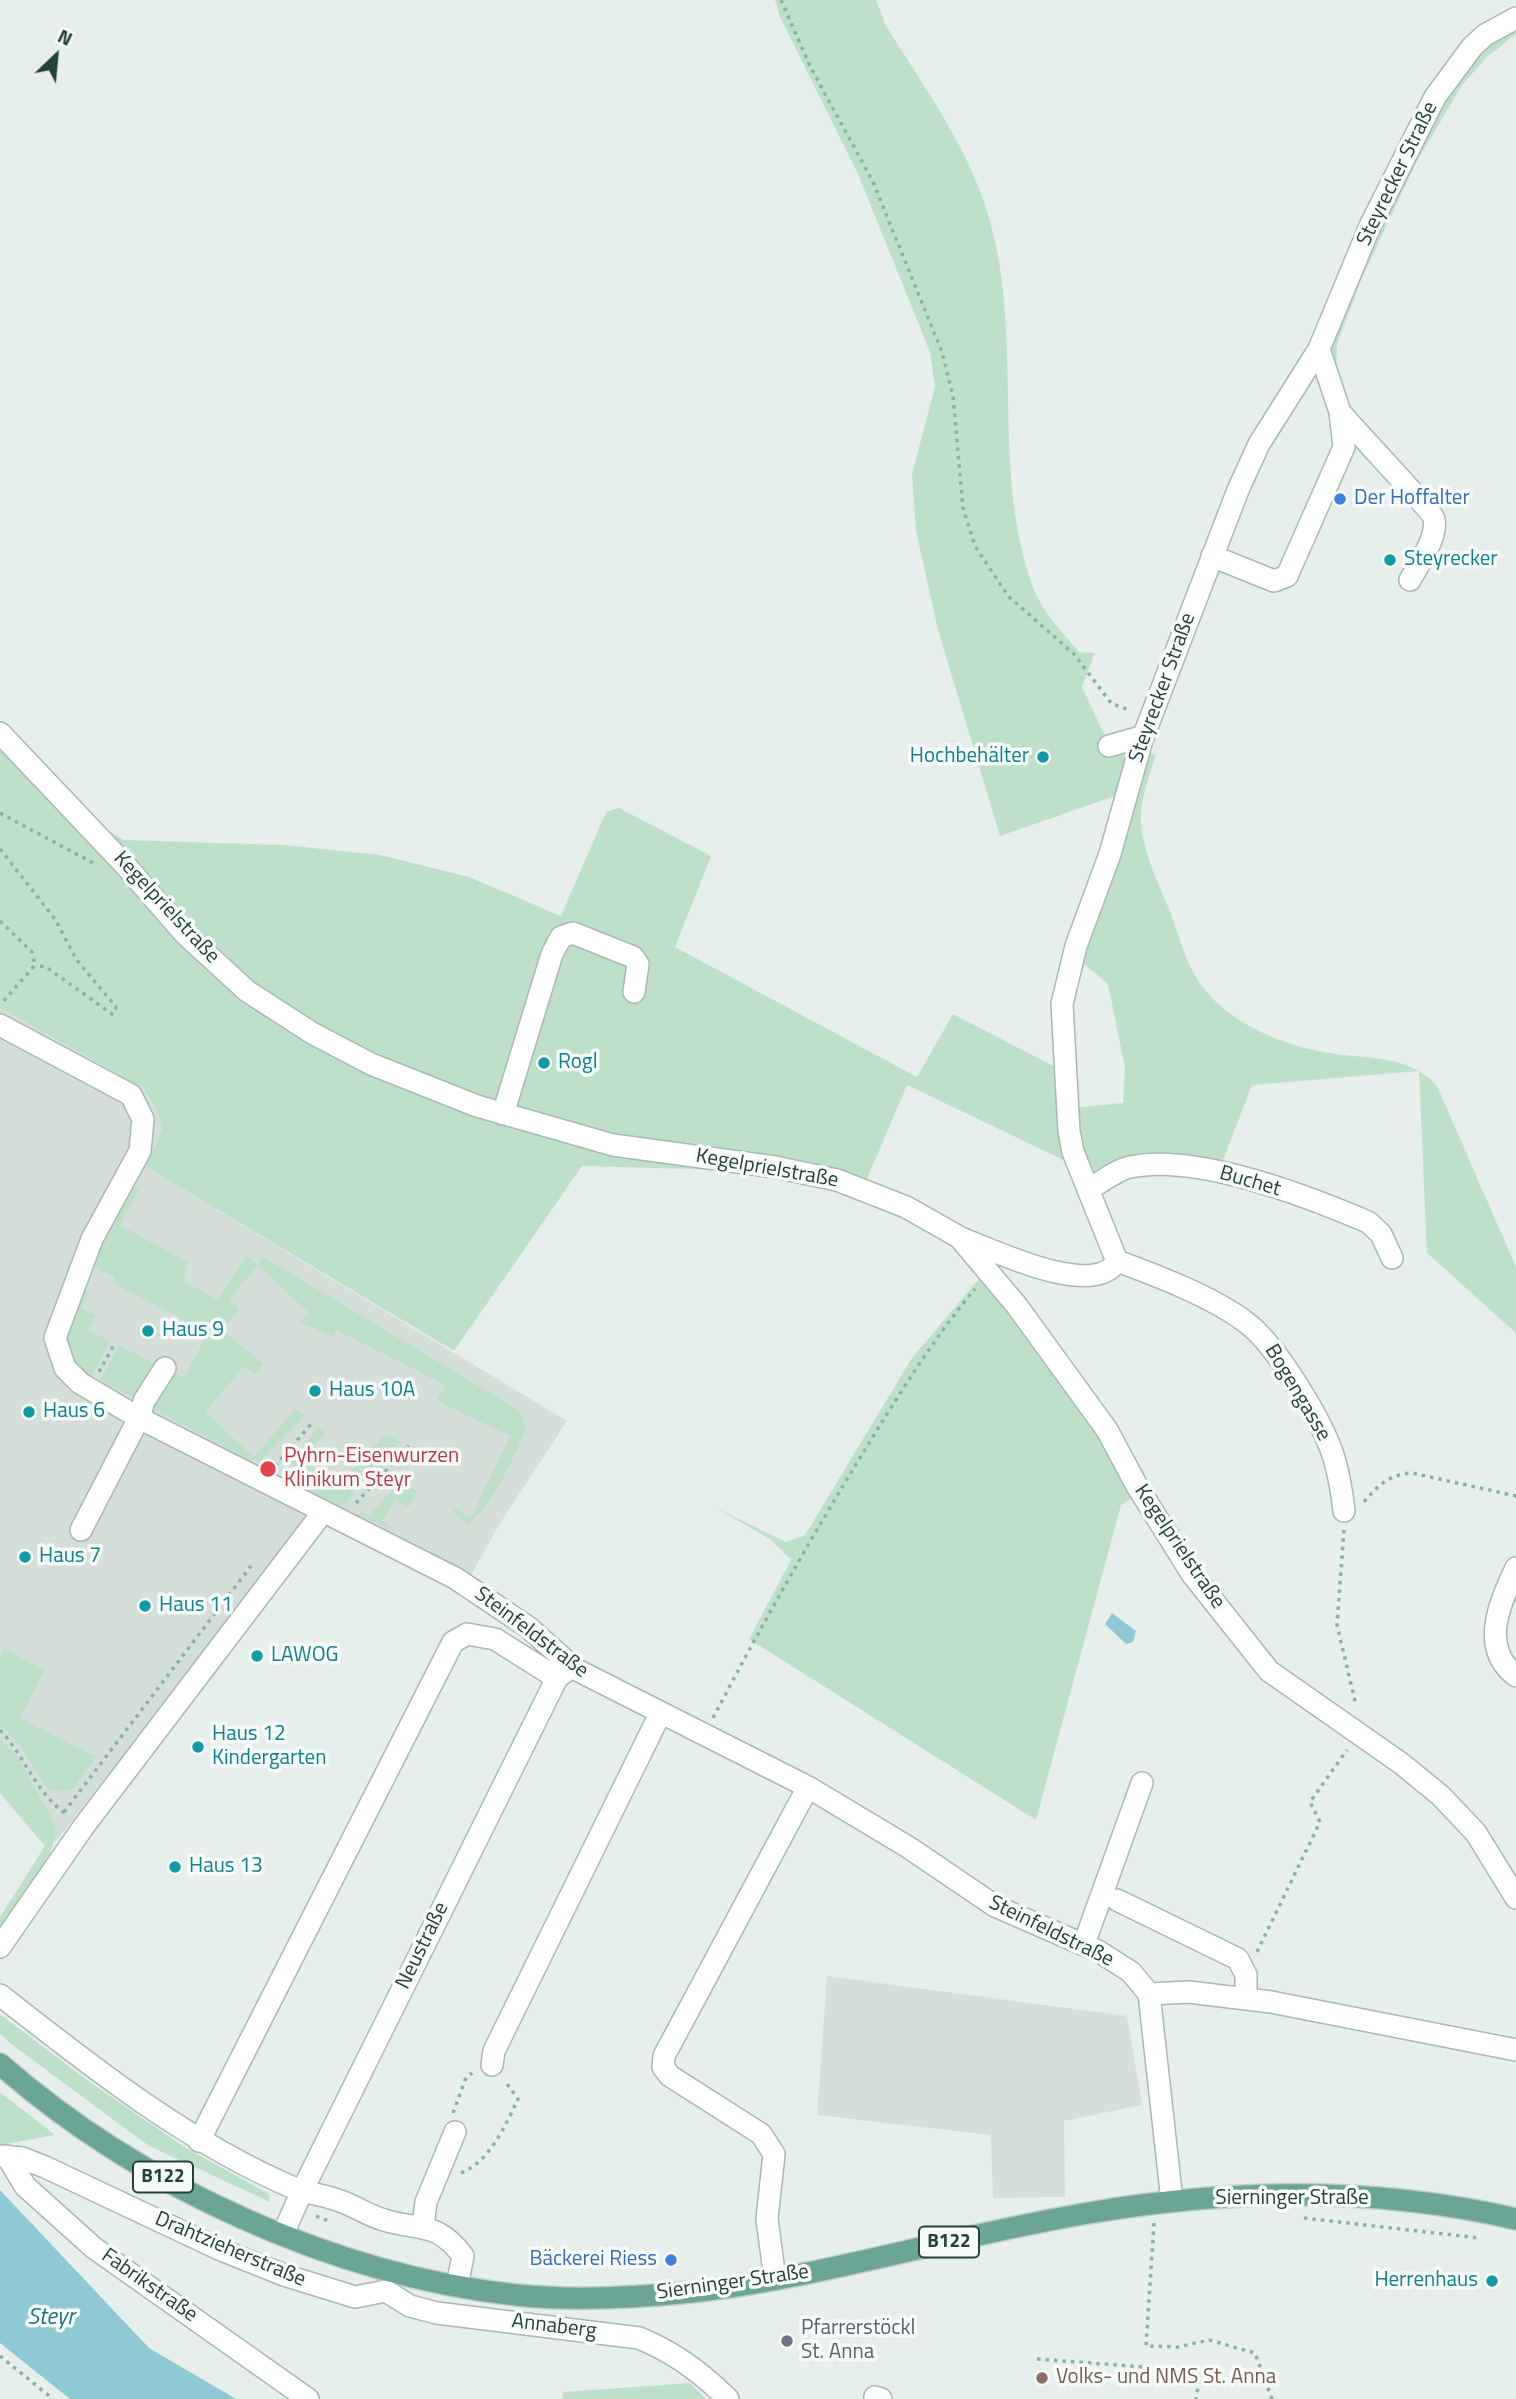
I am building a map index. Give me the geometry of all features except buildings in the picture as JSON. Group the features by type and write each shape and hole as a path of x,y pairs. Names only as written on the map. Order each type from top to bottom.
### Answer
{"main road":[{"name":"Sierninger Straße","path":"0,2064 83,2129 184,2189 388,2281 457,2286 516,2295 622,2298 691,2292 775,2279 1088,2213 1172,2201 1245,2195 1322,2195 1410,2202 1516,2219"}],"street":[{"name":"Steyrecker Straße","path":"1117,1261 1073,1152 1069,1131 1062,1004 1076,946 1110,854 1144,736 1212,556 1259,444 1319,349 1370,226 1435,97 1472,47 1485,35 1516,18"},
{"path":"1212,556 1274,581 1287,576 1344,447 1340,412 1319,349"},
{"path":"1340,412 1381,461 1427,506 1434,519 1434,531 1410,580"},
{"name":"Kegelprielstraße","path":"0,733 126,866 185,934 247,991 312,1033 371,1064 503,1114 612,1145 775,1167 837,1180 906,1207 959,1237 1107,1430 1192,1574 1269,1671 1402,1764 1441,1796 1476,1833 1516,1898"},
{"path":"1109,746 1144,736"},
{"path":"503,1114 552,954 561,937 573,933 633,957 638,964 634,992"},
{"name":"Steinfeldstraße","path":"0,1025 131,1095 142,1119 140,1151 92,1239 55,1338 65,1368 90,1389 139,1418 495,1602 566,1674 660,1714 808,1787 908,1847 995,1906 1084,1944 1131,1972 1149,1994"},
{"name":"Buchet","path":"1088,1190 1129,1167 1196,1168 1234,1175 1368,1222 1381,1234 1392,1258"},
{"path":"959,1237 1027,1264 1065,1275 1105,1272 1112,1269 1117,1261"},
{"name":"Bogengasse","path":"1117,1261 1229,1312 1263,1338 1282,1362 1323,1432 1334,1456 1349,1517"},
{"path":"81,1530 139,1418 144,1401 165,1368"},
{"path":"0,1947 84,1826 332,1516"},
{"path":"1516,1568 1497,1618 1495,1644 1501,1661 1516,1676"},
{"path":"199,2141 453,1642 467,1634 495,1639 566,1674"},
{"name":"Neustraße","path":"284,2234 302,2191 566,1674"},
{"path":"492,2065 494,2051 660,1714"},
{"path":"1084,1944 1142,1783"},
{"path":"775,2279 767,2219 775,2154 761,2134 670,2076 663,2067 664,2056 808,1787"},
{"path":"1117,1900 1238,1959 1246,1975 1246,1998"},
{"path":"1172,2201 1149,1994 1189,1992 1246,1998 1516,2050"},
{"path":"0,1995 199,2141 248,2168 302,2191 344,2202 392,2223 423,2226 452,2242 463,2256 457,2286"},
{"path":"423,2226 426,2202 455,2132"},
{"name":"Drahtzieherstraße","path":"4,2156 46,2167 219,2249 284,2275 355,2297 388,2281"},
{"name":"Fabrikstraße","path":"4,2156 25,2186 94,2248 308,2399"},
{"name":"Annaberg","path":"388,2281 410,2306 437,2313 639,2339 662,2347 686,2362 728,2399"}],"path":[{"path":"781,0 810,66 873,182 942,352 953,396 963,508 982,560 1008,596 1074,654 1111,703 1138,712 1156,704"},
{"path":"0,813 116,875 126,866"},
{"path":"0,849 55,919 76,959 116,1007 115,1012 111,1014 46,967 35,965"},
{"path":"0,922 32,952 35,965"},
{"path":"0,1005 35,965"},
{"path":"704,1735 790,1572 889,1410 923,1356 989,1273"},
{"path":"90,1389 114,1343"},
{"path":"263,1480 312,1423"},
{"path":"332,1516 410,1446"},
{"path":"1357,1735 1360,1717 1349,1687 1336,1625 1349,1517 1384,1481 1396,1474 1412,1473 1452,1480 1516,1496"},
{"path":"64,1812 251,1566"},
{"path":"0,1730 18,1749 39,1787 64,1812 84,1826"},
{"path":"1257,1952 1320,1822 1310,1802 1343,1756"},
{"path":"435,2176 449,2178 470,2169 500,2136 518,2099 515,2091 492,2065 475,2070 464,2080 453,2113 455,2132"},
{"path":"1295,2217 1479,2238"},
{"path":"1143,2222 1161,2220"},
{"path":"1154,2221 1146,2346 1178,2347 1209,2340 1255,2353 1272,2399"},
{"path":"0,2356 54,2399"},
{"path":"1037,2360 1197,2371 1199,2381 1196,2399"}],"shaded area":[{"name":"Pyhrn-Eisenwurzen Klinikum Steyr","path":"0,1008 144,1089 156,1109 162,1129 146,1167 567,1421 499,1525 461,1593 309,1518 56,1841 45,1846 0,1793"},
{"path":"827,1976 1127,2016 1142,2105 1064,2121 1065,2197 993,2198 991,2135 817,2115"}],"green space":[{"path":"775,0 876,0 885,24 946,121 972,171 991,225 1000,270 1005,315 1013,498 1020,543 1033,587 1047,613 1079,652 1095,653 1082,687 1104,734 1133,747 1122,799 1115,796 1000,836 938,630 916,531 912,474 935,387 930,352 858,174 780,17"},
{"path":"1516,25 1516,34 1487,57 1462,85 1416,163 1362,278 1337,344 1336,374 1341,393 1361,423 1343,405 1327,355 1417,141 1470,58"},
{"path":"0,724 100,826 124,840 284,845 380,855 469,877 561,916 606,812 619,808 711,856 675,947 917,1077 953,1014 1059,1069 1070,1163 907,1085 861,1193 764,1171 582,1166 454,1351 146,1167 162,1129 156,1109 144,1089 0,1008"},
{"path":"1144,751 1156,755 1141,812 1146,851 1187,959 1206,991 1221,1007 1239,1020 1280,1040 1323,1052 1382,1059 1418,1071 1252,1085 1221,1165 1098,1176 1085,1168 1073,1108 1123,1103 1125,1068 1108,984 1079,959"},
{"path":"1419,1071 1437,1086 1516,1267 1516,1333 1427,1253"},
{"path":"139,1189 120,1225 187,1262 184,1281 217,1300 246,1256 258,1265 229,1299 240,1309 222,1330 264,1364 254,1374 244,1366 205,1412 254,1457 295,1409 305,1416 259,1462 246,1459 156,1410 155,1401 173,1373 184,1378 208,1332 112,1283 115,1277 92,1266 91,1261 129,1191"},
{"path":"264,1257 520,1411 526,1429 515,1455 494,1493 467,1526 451,1507 471,1517 510,1436 437,1401 445,1385 336,1330 333,1337 300,1322 309,1313 258,1265"},
{"path":"983,1274 1082,1405 1134,1497 1121,1505 1036,1820 749,1639 791,1560 770,1539 714,1507 786,1542 805,1535 912,1358"},
{"path":"82,1290 89,1293 81,1308 96,1315 88,1330 110,1341 91,1377 78,1368 70,1358 67,1348 68,1326"},
{"path":"119,1345 158,1365 141,1394 134,1397 100,1381"},
{"path":"318,1427 325,1433 302,1459 334,1489 386,1434 401,1442 369,1471 370,1477 362,1474 352,1488 354,1495 339,1510 311,1495 319,1479 291,1463"},
{"path":"399,1482 418,1491 409,1507 395,1500 383,1521 395,1531 359,1515 361,1512 369,1516"},
{"path":"4,1649 44,1670 20,1718 96,1757 72,1790 53,1791 46,1787 17,1742 0,1725 0,1657"},
{"path":"0,1737 17,1756 55,1824 55,1836 44,1864 0,1930 0,1917 45,1846 0,1793"},
{"path":"0,2014 88,2081 186,2148 269,2194 270,2202 149,2146 11,2044 0,2034"},
{"path":"0,2092 55,2135 0,2145"},
{"path":"690,2383 706,2399 562,2399 563,2392"}],"water":[{"path":"1112,1613 1136,1631 1133,1642 1126,1644 1105,1624"},
{"name":"Steyr","path":"0,2190 149,2348 236,2399 70,2399 0,2343"}],"place":[{"name":"Der Hoffalter","path":"1340,499"},
{"name":"Steyrecker","path":"1390,560"},
{"name":"Hochbehälter","path":"1043,757"},
{"name":"Rogl","path":"544,1063"},
{"name":"Haus 9","path":"148,1331"},
{"name":"Haus 10A","path":"315,1391"},
{"name":"Haus 6","path":"29,1412"},
{"name":"Pyhrn-Eisenwurzen Klinikum Steyr","path":"268,1469"},
{"name":"Haus 7","path":"25,1557"},
{"name":"Haus 11","path":"145,1606"},
{"name":"LAWOG","path":"257,1656"},
{"name":"Haus 12 Kindergarten","path":"198,1747"},
{"name":"Haus 13","path":"175,1867"},
{"name":"Bäckerei Riess","path":"671,2260"},
{"name":"Herrenhaus","path":"1492,2281"},
{"name":"Pfarrerstöckl St. Anna","path":"787,2341"},
{"name":"Volks- und NMS St. Anna","path":"1042,2378"}]}
